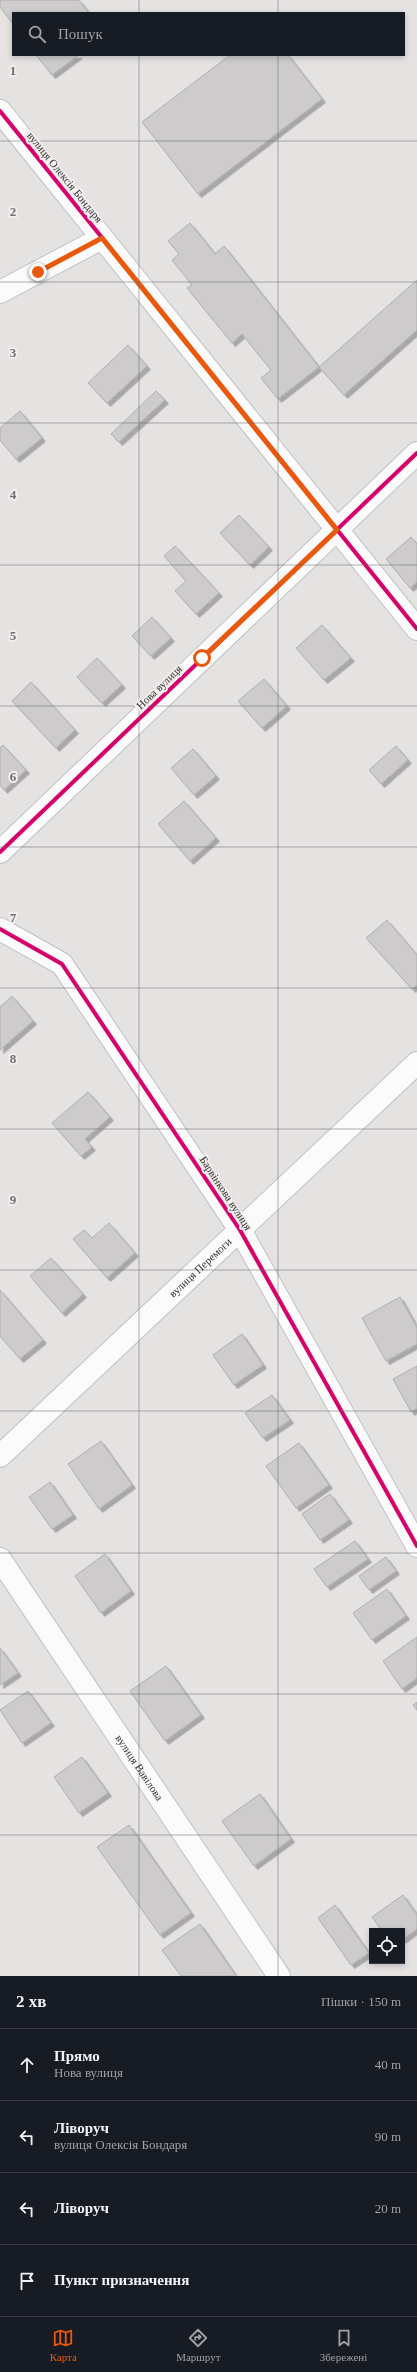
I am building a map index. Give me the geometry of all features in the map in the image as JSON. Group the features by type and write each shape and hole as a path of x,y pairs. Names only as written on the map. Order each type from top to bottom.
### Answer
{"street":[{"name":"вулиця Олексія Бондаря","path":"0,111 417,629"},
{"path":"0,292 102,238"},
{"name":"Нова вулиця","path":"0,852 417,453"},
{"name":"Барвінкова вулиця","path":"0,929 62,964 240,1230 417,1546"},
{"name":"вулиця Перемоги","path":"0,1456 417,1063"},
{"name":"вулиця Вавілова","path":"0,1559 279,1976"}],"building":[{"path":"0,0 79,0 88,12 12,12 12,23 0,7"},
{"path":"37,56 78,56 52,75"},
{"path":"229,56 289,56 322,99 198,194 142,122"},
{"path":"190,223 215,254 224,246 319,367 278,399 261,378 271,370 242,334 232,343 187,288 192,285 172,260 179,254 168,241"},
{"path":"417,280 417,330 344,395 319,367"},
{"path":"128,345 147,366 107,403 88,383"},
{"path":"156,391 165,400 119,442 111,434"},
{"path":"20,411 42,438 16,459 0,440 0,428"},
{"path":"239,515 269,547 250,565 220,533"},
{"path":"411,537 417,544 417,582 410,588 386,559"},
{"path":"175,546 219,593 196,614 175,591 186,581 164,556"},
{"path":"152,617 171,638 151,656 132,636"},
{"path":"322,625 351,658 324,680 296,648"},
{"path":"97,658 122,685 102,703 77,677"},
{"path":"264,679 287,706 262,728 238,701"},
{"path":"31,682 75,730 56,748 12,701"},
{"path":"3,745 26,770 4,790 0,785 0,748"},
{"path":"396,746 408,760 381,784 369,770"},
{"path":"193,749 216,776 194,795 171,768"},
{"path":"184,801 216,838 190,861 158,824"},
{"path":"387,920 417,955 417,985 412,989 366,938"},
{"path":"12,996 33,1021 0,1050 0,1007"},
{"path":"88,1092 110,1117 85,1139 92,1147 81,1156 52,1123"},
{"path":"109,1223 135,1253 107,1278 73,1239 84,1230 92,1238"},
{"path":"51,1258 83,1294 62,1313 30,1276"},
{"path":"0,1290 43,1340 20,1359 0,1336"},
{"path":"400,1297 417,1328 417,1344 386,1361 362,1318"},
{"path":"242,1334 263,1365 234,1385 213,1355"},
{"path":"417,1366 417,1408 411,1412 393,1379"},
{"path":"272,1395 290,1420 263,1438 245,1413"},
{"path":"101,1441 132,1485 99,1509 68,1464"},
{"path":"299,1443 329,1485 296,1508 266,1466"},
{"path":"50,1482 73,1515 52,1529 29,1497"},
{"path":"330,1494 349,1520 320,1540 302,1514"},
{"path":"355,1541 368,1559 327,1587 314,1569"},
{"path":"105,1554 131,1591 101,1613 75,1576"},
{"path":"386,1557 396,1571 369,1590 359,1576"},
{"path":"387,1589 406,1616 372,1640 353,1613"},
{"path":"417,1637 417,1678 402,1689 383,1661"},
{"path":"0,1648 18,1673 0,1685"},
{"path":"166,1666 201,1715 165,1741 130,1691"},
{"path":"28,1691 51,1723 22,1743 0,1710"},
{"path":"417,1702 417,1710 413,1705"},
{"path":"82,1757 108,1793 79,1813 54,1777"},
{"path":"260,1794 291,1839 254,1866 222,1821"},
{"path":"129,1825 191,1913 160,1935 97,1847"},
{"path":"403,1895 417,1915 417,1929 405,1938 405,1928 380,1928 372,1917"},
{"path":"335,1905 369,1953 351,1965 318,1918"},
{"path":"200,1924 236,1976 181,1976 162,1950"}],"cycle path":[{"path":"0,111 417,629"},
{"path":"0,852 417,453"},
{"path":"0,929 62,964 240,1230 417,1546"}],"route":[{"path":"38,272 102,238 337,530 202,658"}]}
